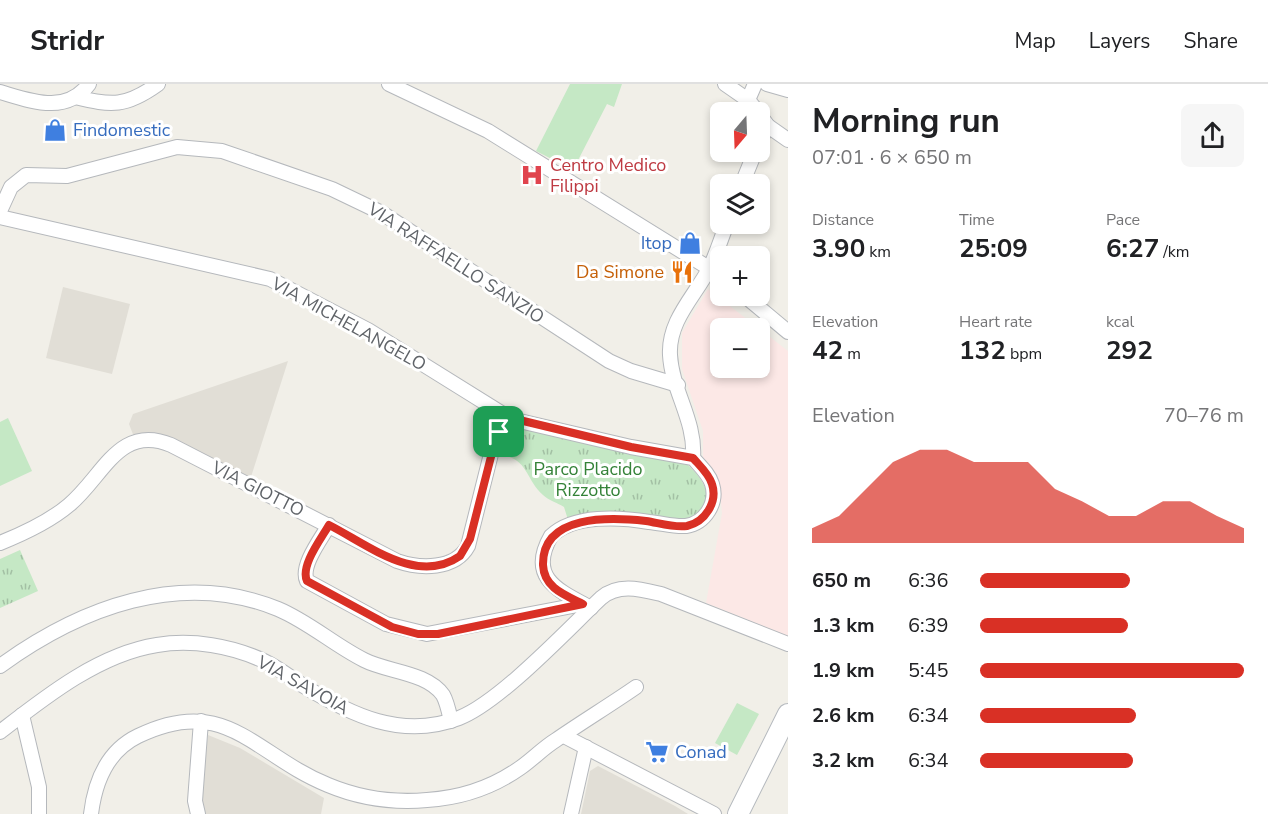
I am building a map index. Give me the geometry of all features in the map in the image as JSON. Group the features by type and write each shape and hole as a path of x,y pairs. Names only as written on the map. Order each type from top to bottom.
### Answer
{"main road":[{"path":"738,814 788,714"}],"street":[{"path":"0,92 51,104 64,103 75,97 89,84"},
{"path":"75,97 100,103 121,104 141,96 158,84"},
{"path":"389,84 488,131 710,268"},
{"path":"725,84 748,100 755,84"},
{"path":"767,84 788,90"},
{"path":"770,127 788,140"},
{"name":"VIA RAFFAELLO SANZIO","path":"0,211 16,181 26,175 67,176 177,147 222,151 322,185 382,213 609,361 631,371 678,385"},
{"name":"VIA MICHELANGELO","path":"0,216 166,253 277,281 369,330 511,418"},
{"path":"587,606 557,590 546,579 544,556 551,536 571,526 601,519 683,526 697,522 708,512 714,493 710,479 693,458 692,432 670,351 674,330 710,278"},
{"path":"757,306 788,332"},
{"path":"511,418 631,447 693,458"},
{"name":"VIA GIOTTO","path":"0,543 42,524 63,511 86,490 117,453 126,445 142,438 171,445 402,562 434,566 455,560 468,546 497,436 511,418"},
{"path":"329,525 307,566 304,574 307,581 369,616 403,630 438,634 587,606"},
{"name":"VIA SAVOIA","path":"0,732 63,687 112,660 147,647 181,643 221,647 257,658 340,708 376,721 412,727 451,721 470,712 497,693 587,606 614,590 640,589 686,603 788,644"},
{"path":"0,666 65,625 116,604 173,593 219,594 278,609 373,664 428,683 443,696 451,721"},
{"path":"92,814 102,774 118,748 164,724 201,721 237,732 330,786 370,798 400,801 448,798 488,786 520,768 636,687"},
{"path":"22,715 39,787 39,814"},
{"path":"198,814 195,801 201,721"},
{"path":"564,736 714,814"},
{"path":"571,814 586,747"}],"shaded area":[{"path":"63,287 130,304 112,374 46,358"},
{"path":"708,289 710,291 710,306 730,306 745,318 710,318 710,378 770,378 770,337 788,351 788,636 706,603 722,513 719,481 703,460 703,431 682,369 682,333"},
{"path":"288,361 250,480 165,437 149,433 134,437 129,424 133,414"},
{"path":"208,735 240,748 324,798 321,814 203,814 199,800"},
{"path":"598,766 688,814 581,814 590,771"}],"green space":[{"path":"570,84 622,84 614,107 607,104 573,170 536,151"},
{"path":"8,418 32,471 0,486 0,422"},
{"name":"Parco Placido Rizzotto","path":"513,426 688,465 702,481 707,496 705,503 694,515 683,521 569,523 564,507 537,489 521,464 516,460 499,455 500,446"},
{"path":"20,550 38,591 0,608 0,559"},
{"path":"737,703 759,714 737,755 715,743"}],"place":[{"name":"Findomestic","path":"55,130"},
{"name":"Centro Medico Filippi","path":"532,175"},
{"name":"Itop","path":"690,243"},
{"name":"Da Simone","path":"682,272"},
{"name":"Conad","path":"657,752"}],"route":[{"path":"511,418 631,447 693,458 712,484 714,493 712,503 705,516 697,522 683,526 624,519 601,519 560,530 551,536 547,543 543,568 546,579 552,587 583,604 438,634 418,634 392,627 310,585 305,578 305,570 329,525 393,559 410,564 434,566 449,563 460,556 468,546 493,446 499,432 511,418"}]}
